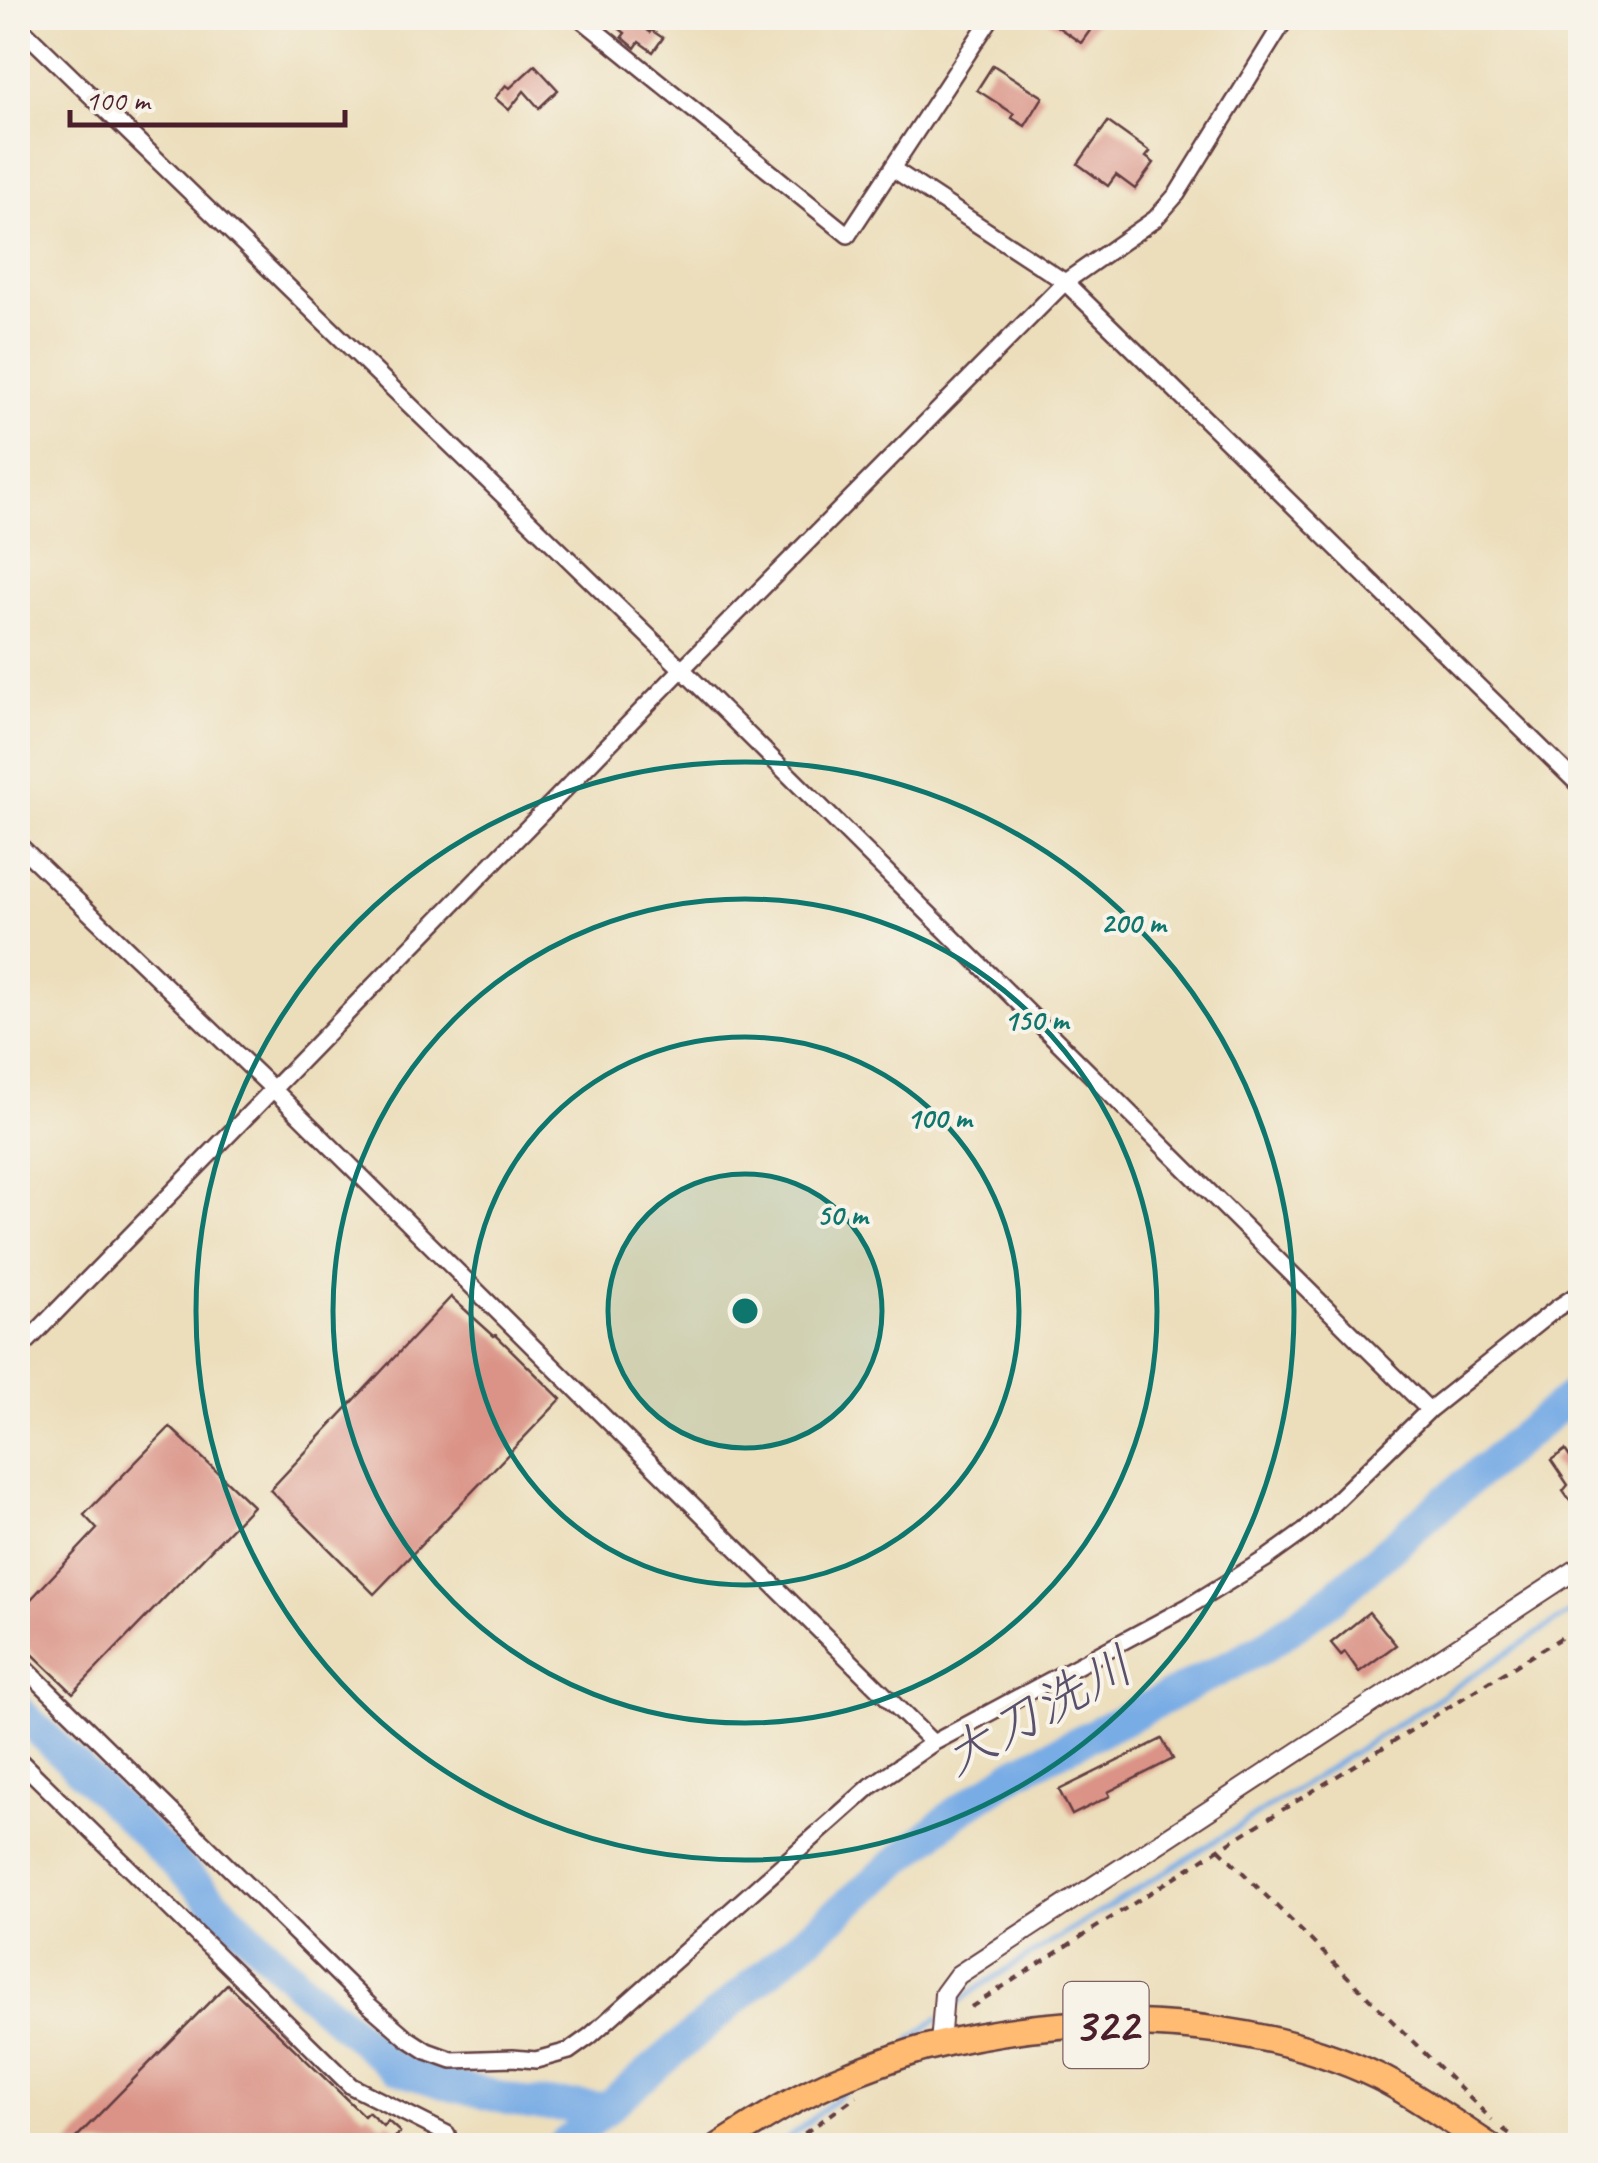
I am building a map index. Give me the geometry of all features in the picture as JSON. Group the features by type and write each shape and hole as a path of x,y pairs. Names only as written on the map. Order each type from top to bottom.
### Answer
{"highway":[{"name":"322","path":"720,2146 842,2077 923,2049 1054,2026 1148,2024 1225,2031 1304,2048 1380,2078 1488,2146"}],"street":[{"path":"580,18 848,234 991,18"},
{"path":"18,1351 1065,282 1155,219 1177,194 1286,18"},
{"path":"18,25 682,669 1428,1410"},
{"path":"894,168 1065,282 1580,786"},
{"path":"18,844 274,1089 933,1743"},
{"path":"18,1661 407,2038 452,2060 556,2057 590,2036 871,1786 933,1743 1189,1606 1266,1558 1306,1530 1428,1410 1580,1294"},
{"path":"940,2045 944,1994 958,1975 1580,1567"},
{"path":"18,1758 351,2086 447,2134"}],"path":[{"path":"972,2006 1580,1626"},
{"path":"1218,1849 1490,2119 1527,2146"},
{"path":"795,2146 802,2136 866,2089"}],"building":[{"path":"606,18 632,18 663,38 653,52 639,42 635,48 622,37 625,33"},
{"path":"1045,18 1099,18 1081,43"},
{"path":"535,65 558,90 539,108 524,91 509,110 495,98 506,85 510,88"},
{"path":"993,65 1043,97 1025,126 977,90"},
{"path":"1108,122 1150,152 1146,157 1154,163 1135,189 1116,175 1108,186 1078,164"},
{"path":"451,1297 561,1399 374,1594 270,1490"},
{"path":"170,1427 253,1506 73,1693 18,1640 18,1613 97,1529 84,1515"},
{"path":"1565,1450 1580,1472 1580,1515 1563,1491 1568,1485 1551,1460"},
{"path":"1369,1612 1396,1645 1359,1672 1345,1652 1341,1655 1331,1643"},
{"path":"1162,1739 1173,1759 1072,1815 1059,1790"},
{"path":"227,1984 364,2116 368,2112 383,2126 388,2121 400,2132 386,2146 68,2146"}],"waterway":[{"name":"大刀洗川","path":"562,2146 955,1813 1018,1771 1263,1648 1335,1596 1580,1389"},
{"path":"949,2010 977,1988 1238,1827 1580,1606"},
{"path":"18,1710 307,1992 394,2068 529,2104 607,2108"},
{"path":"910,2040 937,2019"},
{"path":"779,2146 850,2087"}]}
